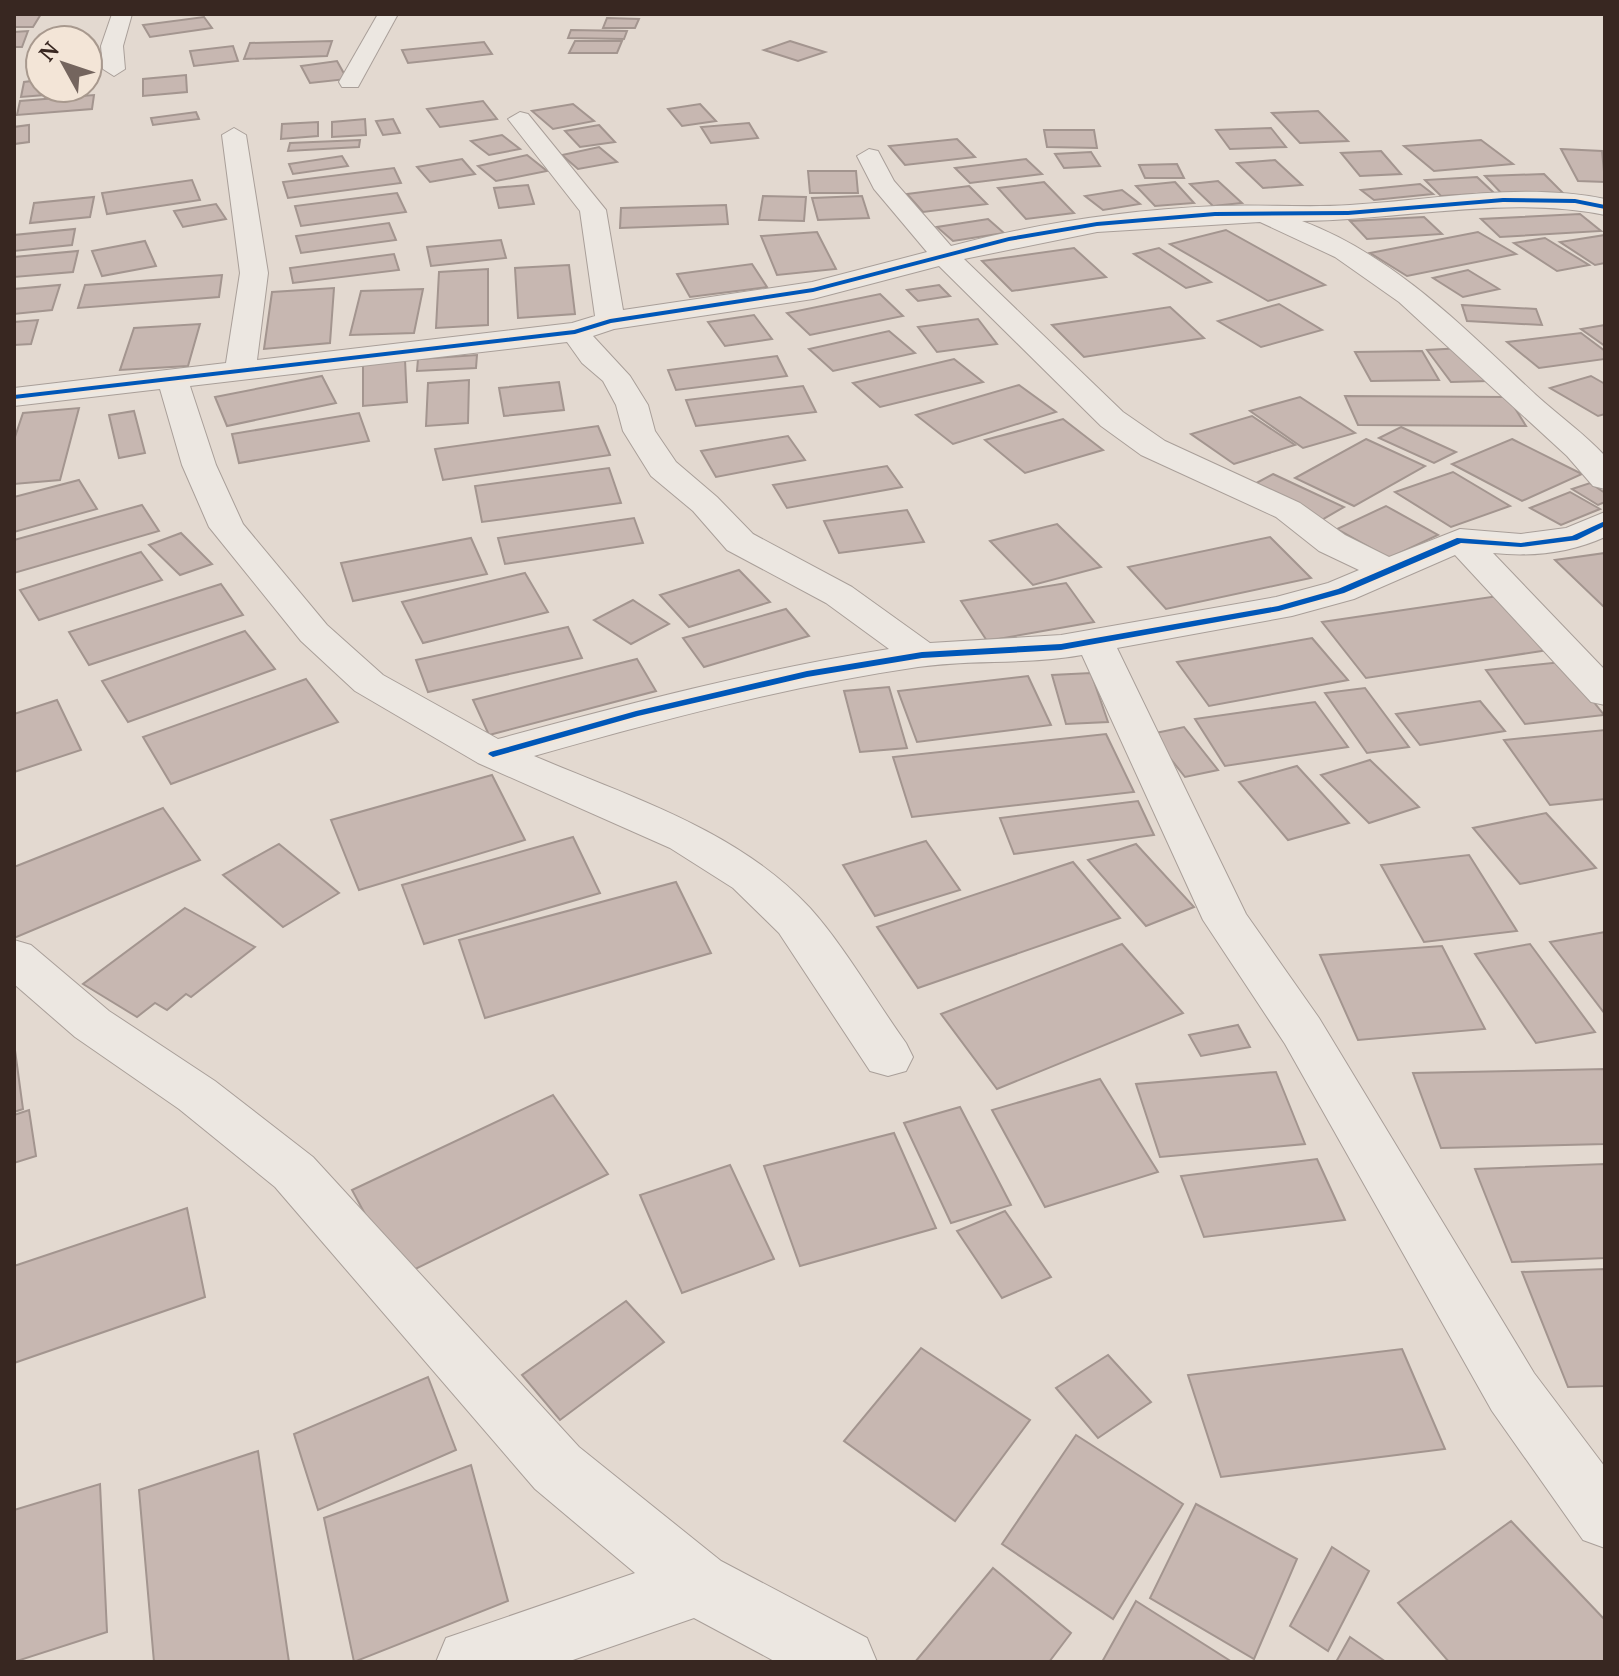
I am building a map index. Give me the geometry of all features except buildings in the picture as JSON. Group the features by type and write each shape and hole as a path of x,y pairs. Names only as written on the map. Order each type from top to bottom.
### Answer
{"street":[{"path":"114,69 112,46 122,14"},
{"path":"350,82 388,14"},
{"path":"520,119 593,210 610,321"},
{"path":"234,135 254,273 240,371"},
{"path":"869,156 883,184 944,255 1112,419 1153,448 1288,510 1332,543 1387,570"},
{"path":"14,397 575,332 610,321 813,290 870,278 1009,239 1097,224 1215,214 1348,213 1503,200 1575,201 1605,207"},
{"path":"1258,215 1303,231 1386,277 1432,312 1605,479"},
{"path":"575,332 593,357 615,376 632,405 639,431 663,469 705,504 740,542 839,595 922,655"},
{"path":"172,379 199,465 227,527 314,633 369,683 493,754 686,838 749,877 795,921 888,1057"},
{"path":"493,754 636,714 807,674 922,655 1061,647 1202,619 1279,608 1341,591 1460,540 1521,545 1574,538 1605,523"},
{"path":"1460,540 1605,693"},
{"path":"1095,642 1226,920 1302,1031 1513,1392 1605,1518"},
{"path":"14,957 92,1024 197,1095 294,1172 557,1468 698,1584 843,1662"},
{"path":"470,1662 698,1584"}],"cycle path":[{"path":"14,397 575,332 610,321 813,290 1009,239 1097,224 1215,214 1348,213 1503,200 1575,201 1605,207"},
{"path":"493,754 636,714 807,674 922,655 1061,647 1279,608 1341,591 1460,540 1521,545 1574,538 1605,523"}]}
